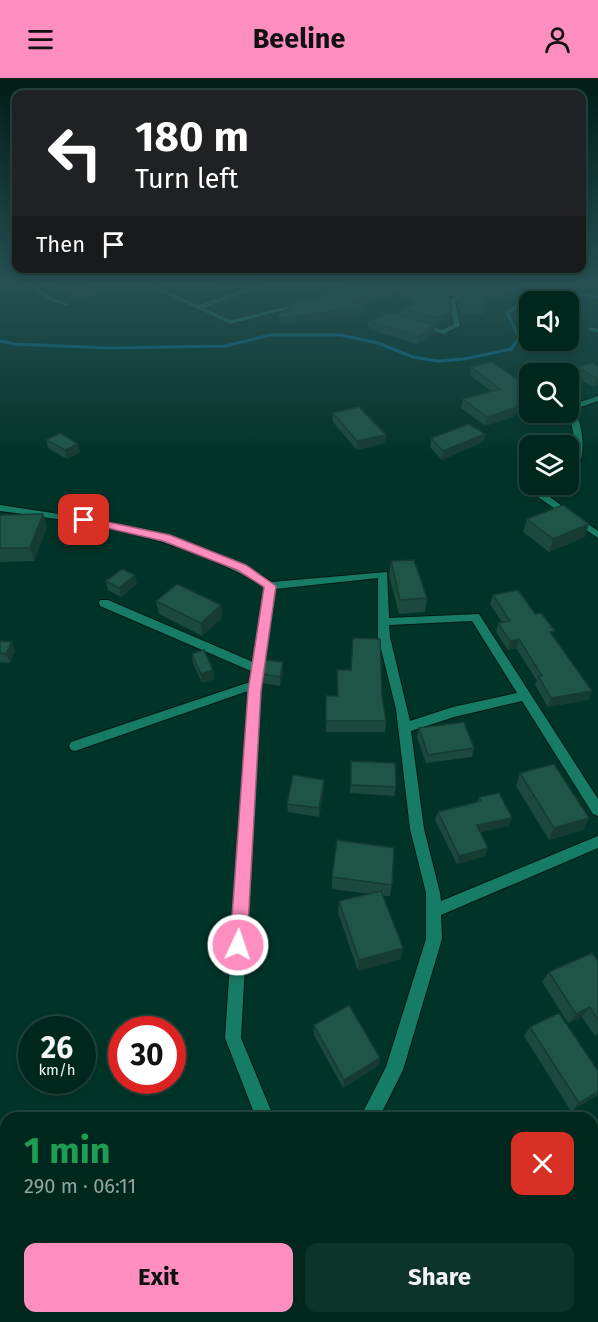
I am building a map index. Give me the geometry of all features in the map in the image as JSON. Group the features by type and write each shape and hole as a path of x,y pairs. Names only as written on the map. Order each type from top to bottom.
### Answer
{"street":[{"path":"579,435 571,408 598,398"},
{"path":"540,495 598,535"},
{"path":"0,508 84,520 166,538 242,567 270,586 383,574 384,637 404,728 417,829 433,893 434,939 394,1070 372,1112"},
{"path":"263,1112 233,1038 256,684 270,586"},
{"path":"104,603 258,669"},
{"path":"384,622 475,617 598,810"},
{"path":"75,746 256,684"},
{"path":"404,728 453,712 525,696"},
{"path":"433,911 598,842"}],"building":[{"path":"492,362 516,379 519,374 519,402 515,408 487,417 463,399 500,389 471,367"},
{"path":"592,363 598,366 598,378 579,368"},
{"path":"359,407 386,435 357,441 333,413"},
{"path":"469,424 485,434 443,451 431,438"},
{"path":"60,433 78,444 65,450 46,440"},
{"path":"563,505 589,524 553,539 527,519"},
{"path":"43,514 30,548 0,548 0,515"},
{"path":"414,560 427,598 400,600 391,561"},
{"path":"122,569 135,575 119,588 106,581"},
{"path":"177,584 221,605 201,623 156,601"},
{"path":"518,590 535,614 541,613 555,631 550,632 592,691 551,698 538,676 542,676 519,639 510,641 498,623 510,621 493,595"},
{"path":"353,638 380,639 382,696 386,721 326,721 326,696 338,696 337,670 351,670"},
{"path":"0,641 12,642 6,654 0,653"},
{"path":"204,650 213,670 201,674 192,654"},
{"path":"265,660 283,662 280,677 263,674"},
{"path":"464,722 474,748 428,755 419,728"},
{"path":"351,761 395,763 396,787 351,785"},
{"path":"554,764 589,818 554,828 520,773"},
{"path":"293,775 324,780 319,808 287,804"},
{"path":"499,793 512,818 477,825 488,848 459,856 438,812 481,801 479,797"},
{"path":"337,840 394,848 392,885 332,877"},
{"path":"381,891 403,948 359,960 339,901"},
{"path":"592,953 598,961 598,1020 590,1007 576,1014 549,972"},
{"path":"349,1005 380,1058 344,1080 314,1025"},
{"path":"559,1013 598,1071 598,1092 579,1103 530,1027"}],"waterway":[{"path":"10,343 110,348 225,346 237,343"},
{"path":"378,343 413,357 438,361 464,359 511,349 515,343"}],"route":[{"path":"84,520 166,538 242,567 270,586 254,691 238,945"}]}
